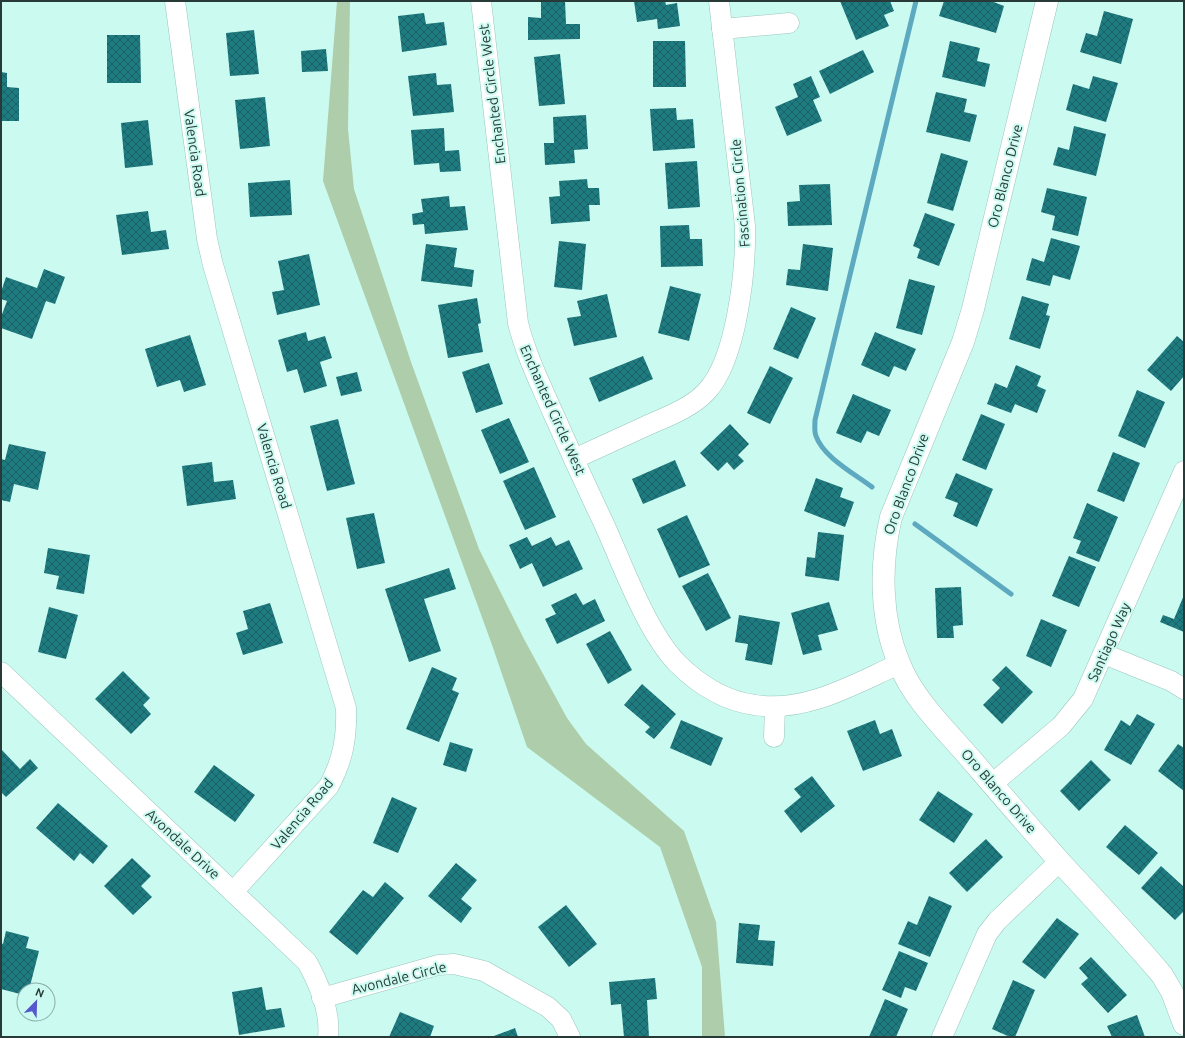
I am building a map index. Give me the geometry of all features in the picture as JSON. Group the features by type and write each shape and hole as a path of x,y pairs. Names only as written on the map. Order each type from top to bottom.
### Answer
{"street":[{"name":"Valencia Road","path":"175,1 211,259 346,708 347,728 345,746 339,768 329,786 233,892"},
{"name":"Enchanted Circle West","path":"481,1 518,323 529,360 646,615 660,642 676,662 714,693 754,705 775,707 796,705 821,698 899,664"},
{"name":"Fascination Circle","path":"574,459 669,416 690,404 706,392 719,374 728,352 741,294 746,249 745,226 719,1"},
{"name":"Oro Blanco Drive","path":"1047,1 971,315 963,342 897,502 886,541 884,562 886,614 891,640 899,664 911,687 992,784 1162,975 1172,992 1184,1024"},
{"path":"722,30 789,23"},
{"name":"Santiago Way","path":"992,784 1062,726 1074,713 1083,699 1184,470"},
{"path":"1104,654 1171,681 1184,689"},
{"name":"Avondale Drive","path":"1,672 307,962 317,980 328,1018 328,1037"},
{"path":"774,737 775,707"},
{"path":"942,1037 987,934 997,921 1060,861"},
{"name":"Avondale Circle","path":"322,998 438,965 454,964 470,967 484,972 548,1008 561,1019 570,1037"}],"green space":[{"path":"337,1 350,1 348,129 354,189 411,362 479,549 524,639 567,718 586,744 684,831 716,922 725,1037 702,1037 702,967 660,847 527,747 491,642 323,181"}],"building":[{"path":"541,1 565,1 566,24 580,24 580,39 528,40 528,17 541,18"},
{"path":"634,1 665,1 666,5 677,3 680,26 658,29 657,19 637,22"},
{"path":"840,1 890,1 894,11 884,15 889,26 856,40"},
{"path":"944,1 991,1 1004,6 996,33 939,16"},
{"path":"1104,11 1133,19 1121,64 1080,52 1086,33 1097,36"},
{"path":"424,13 426,24 444,22 447,45 402,52 398,16"},
{"path":"254,30 259,74 230,76 226,33"},
{"path":"107,35 140,35 141,83 107,83"},
{"path":"653,41 685,41 686,87 653,87"},
{"path":"950,41 980,48 977,61 990,64 985,87 942,77"},
{"path":"326,49 328,71 302,72 301,51"},
{"path":"863,50 874,72 830,94 819,71"},
{"path":"560,54 565,104 539,106 534,57"},
{"path":"1,72 7,73 7,87 19,88 19,121 2,121"},
{"path":"436,73 437,85 451,84 454,112 413,116 408,76"},
{"path":"811,76 820,97 813,100 822,121 787,136 775,107 798,97 793,84"},
{"path":"1093,76 1118,83 1106,122 1066,110 1073,84 1089,89"},
{"path":"936,92 967,99 964,112 977,115 970,142 926,132"},
{"path":"265,97 270,146 240,149 235,100"},
{"path":"676,108 677,120 693,119 695,148 653,151 650,109"},
{"path":"586,115 588,149 574,150 575,163 545,165 544,143 554,143 553,117"},
{"path":"148,120 153,165 125,168 121,123"},
{"path":"1074,126 1106,134 1096,176 1053,165 1058,147 1069,150"},
{"path":"444,128 445,151 459,150 461,171 440,172 439,163 414,165 411,130"},
{"path":"941,153 968,161 953,211 927,203"},
{"path":"697,161 700,207 668,209 665,163"},
{"path":"587,179 588,188 599,188 600,205 589,205 590,221 551,224 549,197 560,196 559,181"},
{"path":"290,180 292,215 250,217 248,183"},
{"path":"830,184 832,225 788,226 787,202 800,201 799,185"},
{"path":"1047,188 1087,197 1078,236 1052,230 1055,216 1041,212"},
{"path":"449,196 450,207 465,206 468,230 425,234 424,224 413,225 412,214 423,212 421,199"},
{"path":"148,211 151,232 166,230 169,249 122,255 116,215"},
{"path":"925,213 955,224 939,266 917,258 920,249 913,246"},
{"path":"689,225 690,239 702,239 703,266 661,267 660,226"},
{"path":"1051,238 1080,246 1070,280 1053,275 1050,286 1026,280 1032,258 1044,262"},
{"path":"559,241 586,244 582,290 554,287"},
{"path":"426,244 457,248 454,267 474,270 472,287 421,281"},
{"path":"803,244 833,248 828,291 786,285 788,269 800,270"},
{"path":"309,254 320,305 277,315 272,292 284,290 278,261"},
{"path":"44,269 65,277 55,304 46,301 32,339 1,328 1,317 7,301 1,299 1,292 6,277 37,288"},
{"path":"909,279 935,286 922,335 896,328"},
{"path":"670,286 701,294 689,341 658,333"},
{"path":"607,294 617,337 574,346 567,318 581,316 577,301"},
{"path":"1022,296 1049,304 1046,315 1050,316 1040,349 1009,339"},
{"path":"477,298 481,323 478,324 483,352 448,358 438,305"},
{"path":"791,307 816,318 798,359 773,349"},
{"path":"306,332 308,341 325,336 332,358 320,362 327,386 304,393 297,369 287,372 278,340"},
{"path":"875,332 916,349 906,371 894,366 889,377 861,365"},
{"path":"190,335 206,385 184,392 180,380 157,387 145,349"},
{"path":"1177,336 1184,342 1184,376 1171,391 1147,370"},
{"path":"643,356 653,379 599,402 589,378"},
{"path":"489,363 503,404 476,413 462,372"},
{"path":"1016,365 1041,376 1037,386 1046,390 1037,413 1015,404 1011,413 987,404 995,383 1007,388"},
{"path":"770,366 793,378 770,424 747,413"},
{"path":"357,372 362,391 341,396 336,377"},
{"path":"1137,390 1165,402 1145,448 1118,436"},
{"path":"853,394 891,410 879,436 867,431 861,443 836,433"},
{"path":"981,414 1005,424 986,470 962,460"},
{"path":"509,418 529,462 500,474 481,430"},
{"path":"338,419 355,484 327,491 310,426"},
{"path":"730,424 749,444 738,455 744,461 734,470 727,462 718,471 700,453"},
{"path":"9,444 46,452 38,490 14,484 10,502 1,500 1,459 5,460"},
{"path":"1113,452 1140,463 1124,502 1097,491"},
{"path":"675,460 686,486 643,504 632,479"},
{"path":"212,462 214,482 233,480 236,499 187,506 182,466"},
{"path":"534,467 556,517 525,530 503,481"},
{"path":"956,473 993,489 977,527 953,516 958,503 945,498"},
{"path":"816,478 843,488 840,497 854,502 845,527 804,511"},
{"path":"1087,503 1118,517 1099,562 1076,553 1081,541 1073,538"},
{"path":"374,513 385,563 357,569 346,518"},
{"path":"687,515 710,565 679,578 657,529"},
{"path":"818,532 844,535 839,581 805,576 807,557 815,558"},
{"path":"527,537 532,546 551,537 556,546 569,540 583,569 543,587 532,563 520,569 509,545"},
{"path":"48,548 90,555 84,594 56,589 59,576 44,573"},
{"path":"1069,556 1096,567 1079,607 1052,596"},
{"path":"449,568 456,589 424,599 441,651 409,662 385,589"},
{"path":"708,573 731,618 706,631 682,586"},
{"path":"961,587 963,625 953,626 954,638 937,638 935,588"},
{"path":"576,593 583,605 595,599 605,621 557,644 545,619 556,614 551,605"},
{"path":"1184,595 1184,632 1160,622 1163,615 1174,619"},
{"path":"829,602 838,630 818,635 822,650 803,655 791,613"},
{"path":"270,603 283,643 243,655 236,633 248,629 243,611"},
{"path":"49,607 78,615 66,659 38,652"},
{"path":"739,615 780,622 772,665 745,660 748,644 735,642"},
{"path":"1041,619 1067,630 1051,667 1026,656"},
{"path":"610,631 632,670 608,684 586,644"},
{"path":"1006,666 1033,692 1002,724 983,705 1000,688 992,680"},
{"path":"432,667 457,678 452,690 459,693 439,742 406,729"},
{"path":"123,671 150,698 143,705 151,714 131,734 95,699"},
{"path":"642,684 676,714 654,739 645,732 650,727 624,705"},
{"path":"1137,714 1155,724 1131,765 1104,750 1121,720 1130,726"},
{"path":"681,720 723,738 711,766 670,748"},
{"path":"875,720 880,734 892,729 902,756 863,771 847,731"},
{"path":"450,742 473,749 466,772 443,765"},
{"path":"1178,744 1184,748 1184,791 1158,771"},
{"path":"1,749 20,769 30,759 38,768 6,797 1,792"},
{"path":"1091,760 1111,780 1079,811 1060,791"},
{"path":"214,765 255,795 235,822 194,792"},
{"path":"812,776 835,806 801,833 784,811 801,797 794,789"},
{"path":"938,791 973,814 954,843 919,820"},
{"path":"392,797 417,808 398,853 373,843"},
{"path":"58,803 108,846 93,864 80,853 74,861 36,828"},
{"path":"1125,825 1158,853 1139,875 1106,847"},
{"path":"986,839 1003,857 967,892 949,873"},
{"path":"132,858 151,876 141,886 152,897 133,915 104,886"},
{"path":"456,863 477,880 461,899 472,908 461,923 428,896"},
{"path":"1161,866 1184,887 1184,911 1175,920 1141,888"},
{"path":"385,882 404,898 357,955 329,932 363,890 373,897"},
{"path":"929,896 952,906 930,957 898,944 908,921 917,925"},
{"path":"566,905 597,944 569,967 538,927"},
{"path":"1057,918 1079,934 1045,979 1022,962"},
{"path":"739,923 760,925 758,940 775,941 773,966 736,963"},
{"path":"6,931 29,937 26,948 39,951 31,982 16,982 16,993 1,989 1,943 3,944"},
{"path":"899,951 928,963 916,991 905,987 901,998 882,990"},
{"path":"1091,957 1127,995 1108,1013 1081,984 1088,978 1079,968"},
{"path":"655,978 657,999 647,1000 649,1037 624,1037 621,1004 611,1005 609,982"},
{"path":"1013,980 1035,990 1015,1037 1010,1037 992,1029"},
{"path":"262,987 266,1010 281,1008 285,1027 239,1035 232,992"},
{"path":"885,999 908,1009 896,1037 869,1037"},
{"path":"400,1012 434,1026 430,1037 389,1037"},
{"path":"1137,1015 1145,1037 1112,1037 1107,1026"},
{"path":"515,1028 518,1037 491,1037"}],"waterway":[{"path":"872,487 832,458 825,451 815,434 815,420 916,1"},
{"path":"915,524 1011,594"}]}
